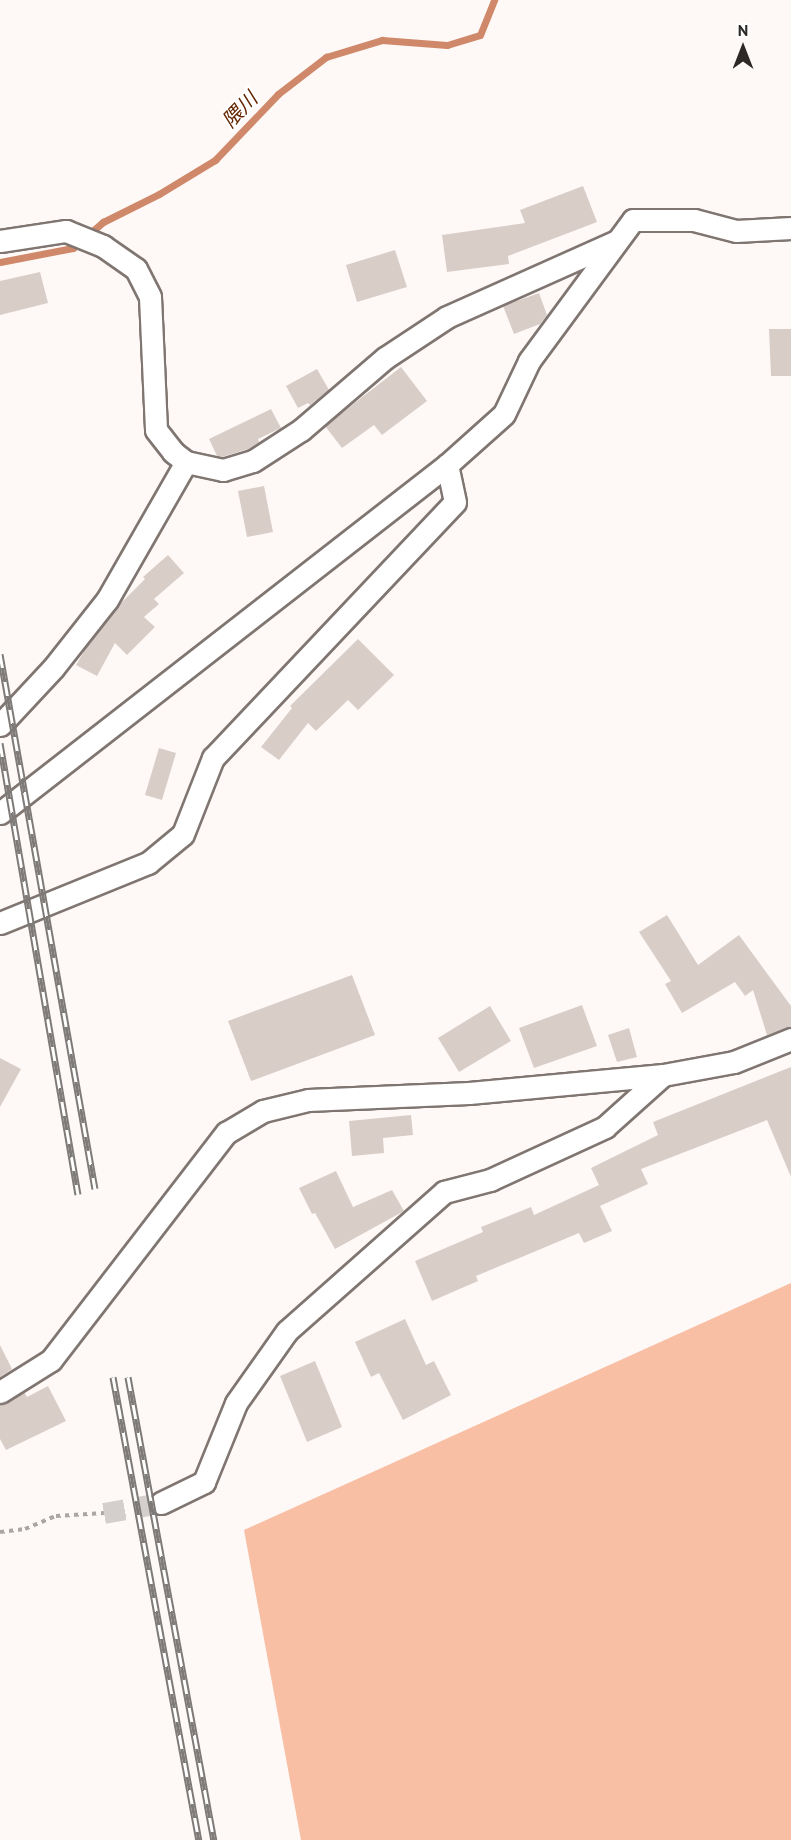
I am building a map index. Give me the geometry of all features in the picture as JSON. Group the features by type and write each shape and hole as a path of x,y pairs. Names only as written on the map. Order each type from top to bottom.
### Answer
{"street":[{"path":"0,813 447,465 504,414 529,361 633,220 694,220 736,231 791,228"},
{"path":"0,241 66,231 103,246 136,269 150,297 156,430 173,452 186,462 223,470 253,461 301,430 385,358 447,317 615,242"},
{"path":"0,725 54,668 107,600 186,462"},
{"path":"0,923 148,863 183,834 213,758 455,502 447,465"},
{"path":"0,1392 51,1360 226,1133 263,1111 308,1100 469,1093 663,1075 734,1062 791,1039"},
{"path":"160,1503 204,1482 236,1403 286,1331 444,1192 490,1180 604,1127 663,1075"}],"path":[{"path":"0,1532 25,1529 56,1516 104,1513"}],"shaded area":[{"path":"791,1283 791,1840 301,1840 244,1530"}],"building":[{"path":"583,186 597,222 508,256 509,264 447,272 442,235 525,223 520,210"},
{"path":"395,250 407,287 357,302 346,265"},
{"path":"40,272 48,303 0,315 0,281"},
{"path":"539,293 547,315 540,324 514,334 503,306"},
{"path":"769,329 791,329 791,376 771,376"},
{"path":"401,367 427,401 382,435 374,425 342,448 325,426"},
{"path":"317,369 329,390 310,405 308,403 298,408 286,386"},
{"path":"271,409 281,428 258,439 259,442 248,449 222,457 217,456 209,439"},
{"path":"264,486 273,532 247,537 238,491"},
{"path":"168,555 184,573 154,599 159,604 144,617 155,627 127,655 115,643 97,676 76,665 119,605 145,579 143,577"},
{"path":"358,639 394,675 358,710 348,700 316,731 308,723 279,760 261,747 292,708 290,706"},
{"path":"159,748 176,753 162,800 145,795"},
{"path":"667,915 698,965 739,935 791,1006 791,1027 767,1035 753,990 745,996 735,982 682,1013 665,984 671,981 639,932"},
{"path":"352,975 375,1035 251,1081 228,1021"},
{"path":"582,1005 597,1046 534,1068 519,1028"},
{"path":"490,1006 511,1041 459,1072 438,1038"},
{"path":"629,1028 637,1057 617,1062 608,1035"},
{"path":"0,1058 21,1069 0,1107"},
{"path":"791,1067 791,1177 767,1120 641,1169 648,1184 600,1206 612,1231 584,1243 579,1233 476,1276 478,1281 432,1301 415,1261 483,1232 481,1227 531,1207 534,1215 599,1185 591,1168 658,1135 653,1122"},
{"path":"411,1115 413,1135 383,1138 384,1153 352,1156 349,1121"},
{"path":"336,1171 353,1207 392,1190 404,1211 335,1249 315,1213 312,1214 299,1188"},
{"path":"405,1319 426,1365 434,1361 451,1395 403,1420 379,1373 371,1377 355,1342"},
{"path":"0,1345 12,1369 0,1377"},
{"path":"315,1361 342,1427 307,1442 280,1376"},
{"path":"48,1386 66,1421 6,1450 0,1439 0,1405 24,1392 27,1397"}],"waterway":[{"name":"隈川","path":"0,262 73,248 103,222 159,194 215,160 278,94 326,57 382,40 447,45 480,35 494,0"}],"tunnel":[{"path":"104,1513 161,1503"}],"railway":[{"path":"0,654 95,1189"},
{"path":"0,743 78,1194"},
{"path":"113,1377 199,1840"},
{"path":"128,1377 214,1840"}]}
